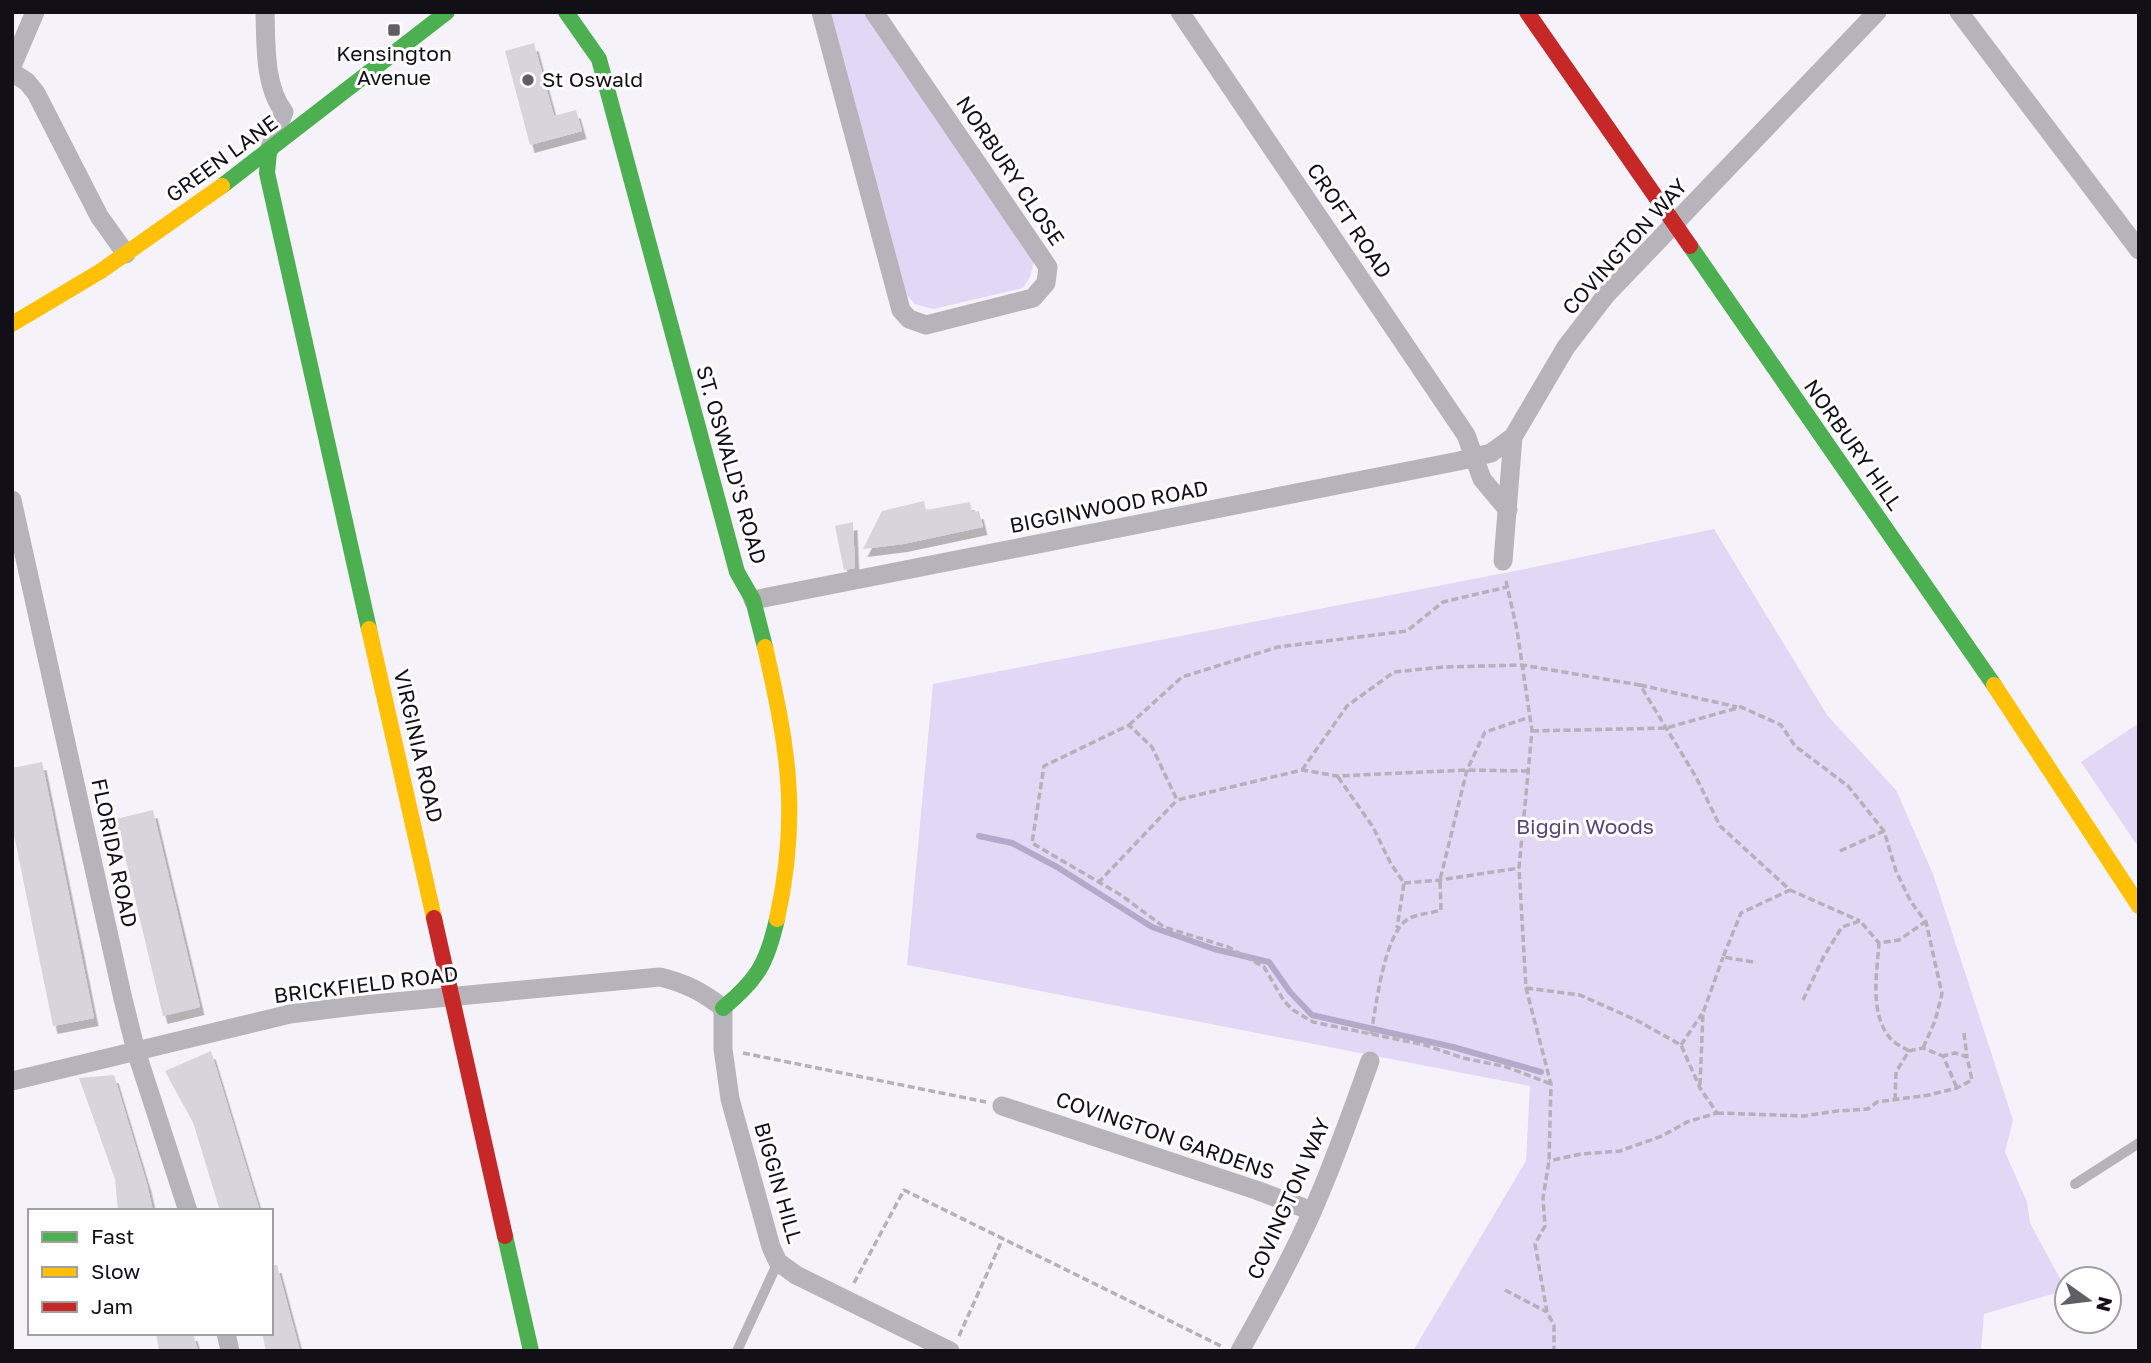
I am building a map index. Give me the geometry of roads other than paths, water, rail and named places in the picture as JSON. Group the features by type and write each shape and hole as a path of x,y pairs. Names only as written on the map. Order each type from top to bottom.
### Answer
{"street":[{"path":"12,66 35,12"},
{"path":"265,12 271,80 276,99 284,112 269,151"},
{"name":"GREEN LANE","path":"12,324 34,313 126,254 334,103 447,12"},
{"name":"ST. OSWALD'S ROAD","path":"566,12 599,59 737,572 753,600 783,718 791,788 790,849 782,903 762,964 750,984 723,1008"},
{"name":"NORBURY CLOSE","path":"821,12 901,310 909,319 926,326 1034,298 1046,283 1048,267 874,12"},
{"name":"CROFT ROAD","path":"1180,12 1466,435 1482,479 1508,510"},
{"name":"NORBURY HILL","path":"1527,12 1955,627 2139,906"},
{"name":"COVINGTON WAY","path":"1503,566 1513,437 1573,337 1606,295 1877,12"},
{"path":"1959,12 2139,250"},
{"path":"12,72 27,82 36,93 99,216 126,254"},
{"name":"VIRGINIA ROAD","path":"269,151 267,173 531,1351"},
{"name":"BIGGINWOOD ROAD","path":"753,600 1474,457 1491,453 1513,437"},
{"name":"FLORIDA ROAD","path":"12,500 123,999 136,1051 187,1209"},
{"name":"BRICKFIELD ROAD","path":"12,1081 290,1014 452,996 660,977 681,982 704,993 723,1008"},
{"name":"BIGGIN HILL","path":"723,1008 723,1049 730,1099 771,1247 778,1262 796,1275 945,1346"},
{"name":"COVINGTON WAY","path":"1240,1351 1275,1289 1312,1211 1370,1061"},
{"name":"COVINGTON GARDENS","path":"1003,1106 1312,1211"}],"lane":[{"path":"2075,1184 2139,1143"},
{"path":"737,1351 778,1262"}],"waterway":[{"path":"979,836 1012,843 1057,867 1152,927 1214,949 1269,962 1290,992 1312,1015 1453,1047 1541,1072"}],"place":[{"name":"Kensington Avenue","path":"394,30"},
{"name":"St Oswald","path":"528,80"}],"park label":[{"name":"Biggin Woods","path":"1585,827"}]}
